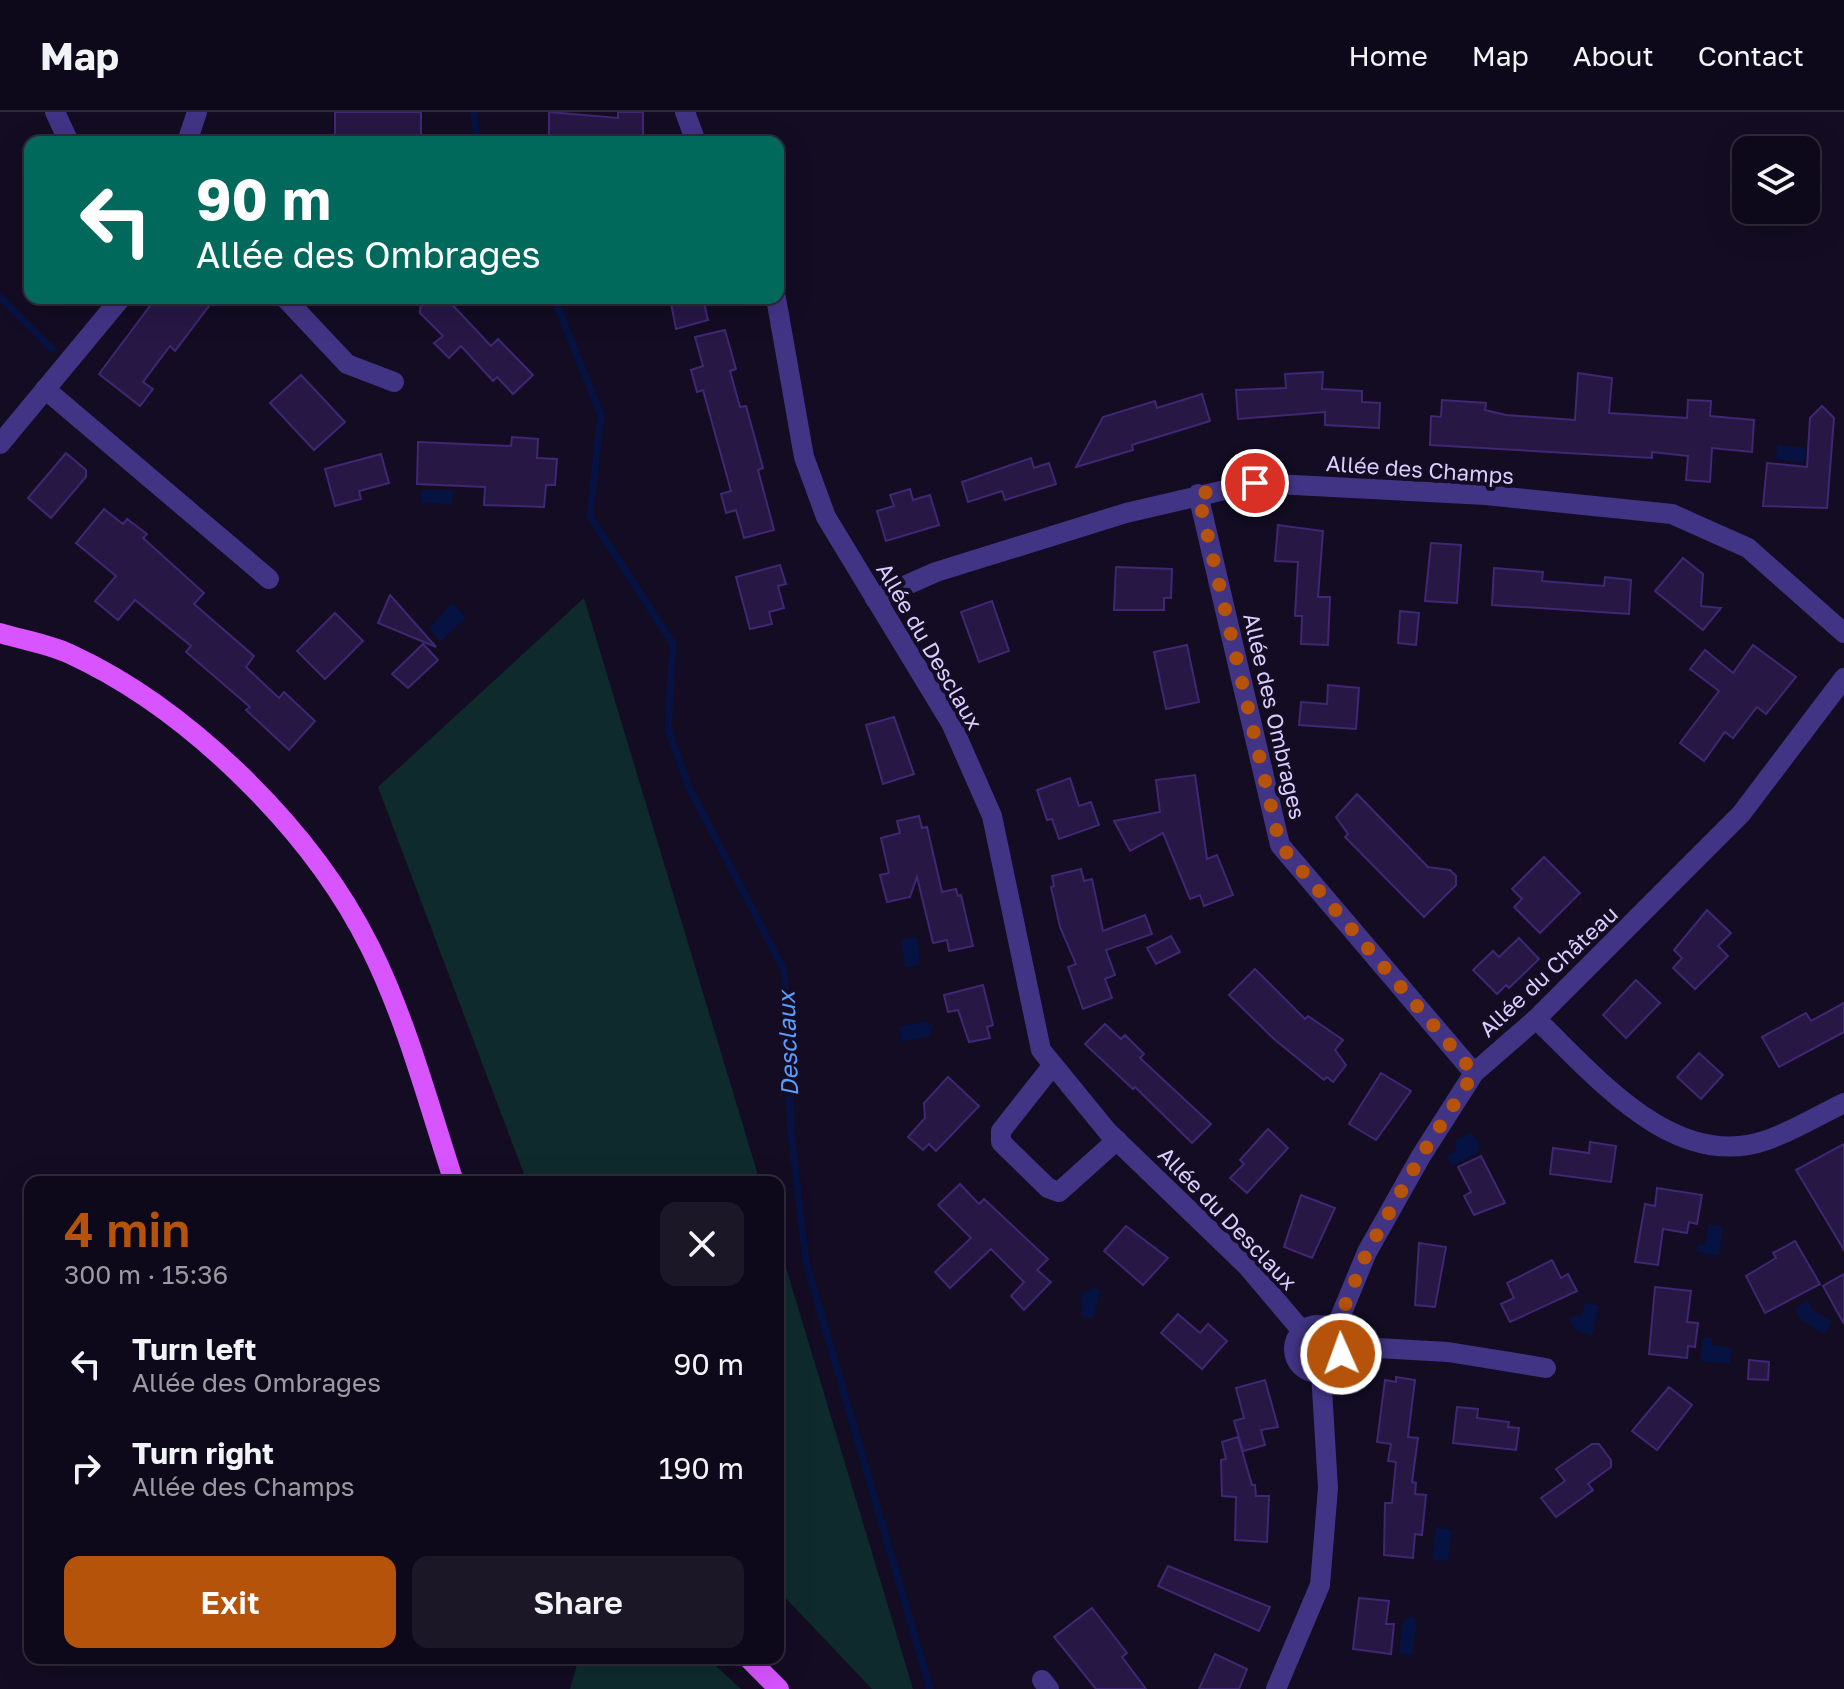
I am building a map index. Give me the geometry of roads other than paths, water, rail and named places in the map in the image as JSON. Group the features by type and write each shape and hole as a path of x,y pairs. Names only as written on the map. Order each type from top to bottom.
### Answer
{"main road":[{"path":"0,633 68,653 128,686 190,729 292,830 329,878 369,946 400,1016 452,1176"},
{"path":"754,1664 779,1689"}],"street":[{"path":"55,112 66,136"},
{"path":"189,136 197,112"},
{"path":"685,112 694,136"},
{"path":"0,444 116,304"},
{"path":"291,304 347,364 394,382"},
{"name":"Allée du Desclaux","path":"777,304 804,457 826,517 951,723 992,816 1041,1050 1117,1140 1247,1266 1302,1331"},
{"path":"45,389 269,579"},
{"name":"Allée des Champs","path":"875,599 936,572 1198,494 1255,483 1486,495 1672,514 1748,548 1844,633"},
{"name":"Allée des Ombrages","path":"1198,494 1280,845 1474,1073"},
{"name":"Allée du Château","path":"1338,1339 1367,1252 1421,1156 1474,1073 1536,1019 1741,814 1844,678"},
{"path":"1536,1019 1617,1096 1676,1137 1722,1146 1765,1141 1844,1103"},
{"path":"1053,1065 1001,1131 1001,1142 1048,1188 1059,1192 1117,1140"},
{"path":"1338,1339 1335,1367 1321,1373 1306,1370 1296,1359 1294,1344 1302,1331 1322,1325 1338,1339 1546,1368"},
{"path":"1276,1689 1320,1585 1328,1488 1321,1373"}],"waterway":[{"name":"Desclaux","path":"474,112 476,136"},
{"path":"0,297 52,349"},
{"name":"Desclaux","path":"556,304 601,415 590,516 673,644 668,729 689,787 784,970 791,1133 806,1262 930,1689"}]}
